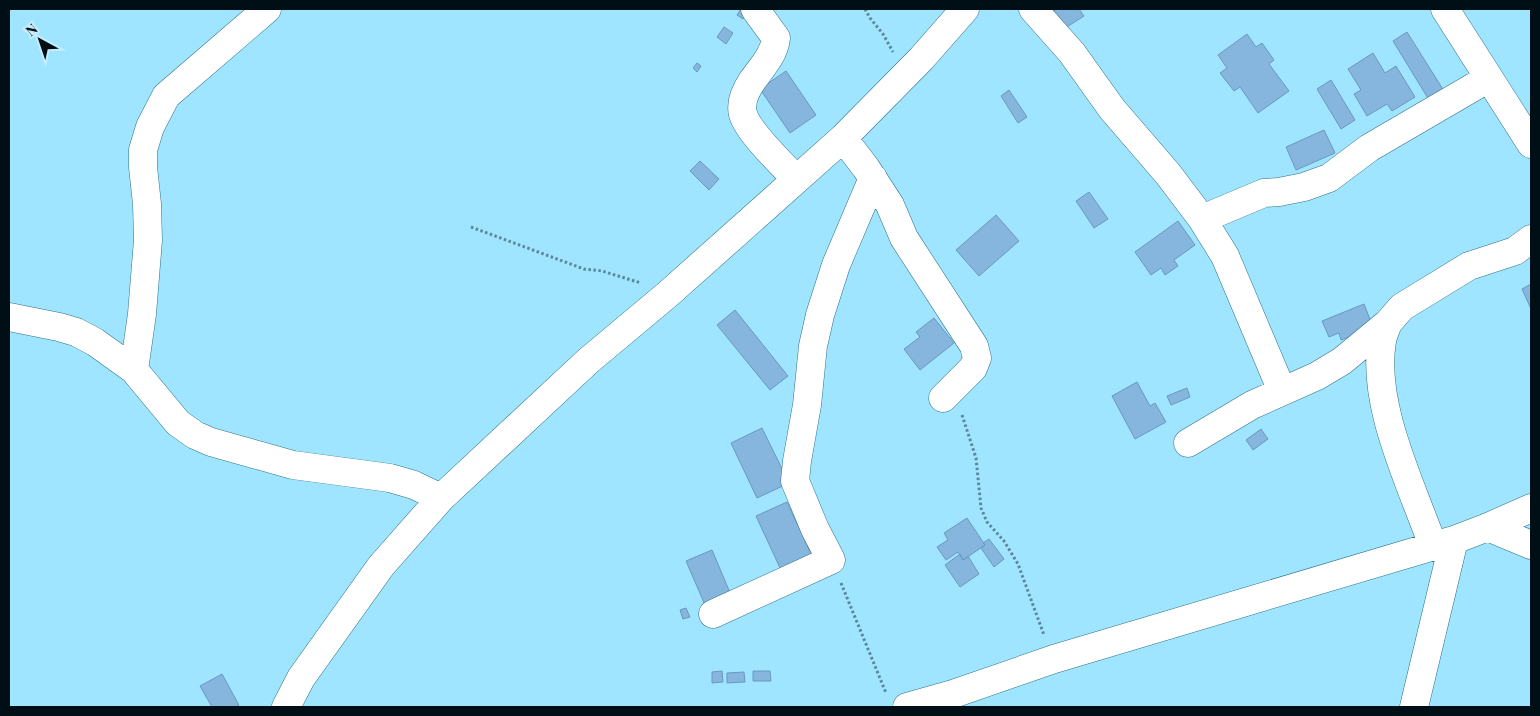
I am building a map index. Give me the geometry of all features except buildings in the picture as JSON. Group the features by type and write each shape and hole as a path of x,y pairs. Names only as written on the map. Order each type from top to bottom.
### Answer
{"street":[{"path":"134,370 142,314 148,240 143,150 150,127 166,96 267,9"},
{"path":"755,9 776,38 774,48 750,85 743,100 743,112 748,125 796,179"},
{"path":"286,707 301,678 381,566 441,498 588,361 668,294 844,138 921,59 965,9"},
{"path":"1033,9 1061,40 1112,109 1168,174 1202,220 1225,256 1282,391"},
{"path":"1445,9 1531,144"},
{"path":"1202,220 1264,193 1304,188 1329,178 1369,148 1489,78"},
{"path":"844,138 890,205 904,238 974,346 977,358 974,368 948,393"},
{"path":"713,614 831,560 815,529 795,481 797,461 807,405 813,346 820,315 836,265 873,178"},
{"path":"1188,443 1233,416 1282,391 1317,376 1342,361 1388,323 1402,307 1469,266 1515,251 1531,239"},
{"path":"9,318 60,327 76,332 95,342 134,370 178,423 195,435 211,442 293,465 390,478 414,485 441,498"},
{"path":"1388,323 1382,340 1381,382 1398,452 1444,543 1414,707"},
{"path":"898,703 954,700 1054,658 1444,543 1488,528 1531,508"},
{"path":"1488,528 1531,545"}],"path":[{"path":"865,9 884,34 894,55 902,65 921,59"},
{"path":"471,227 575,266 602,270 651,286 668,294"},
{"path":"948,393 976,458 980,508 987,522 1004,541 1018,564 1054,658"},
{"path":"831,560 898,703"}]}
